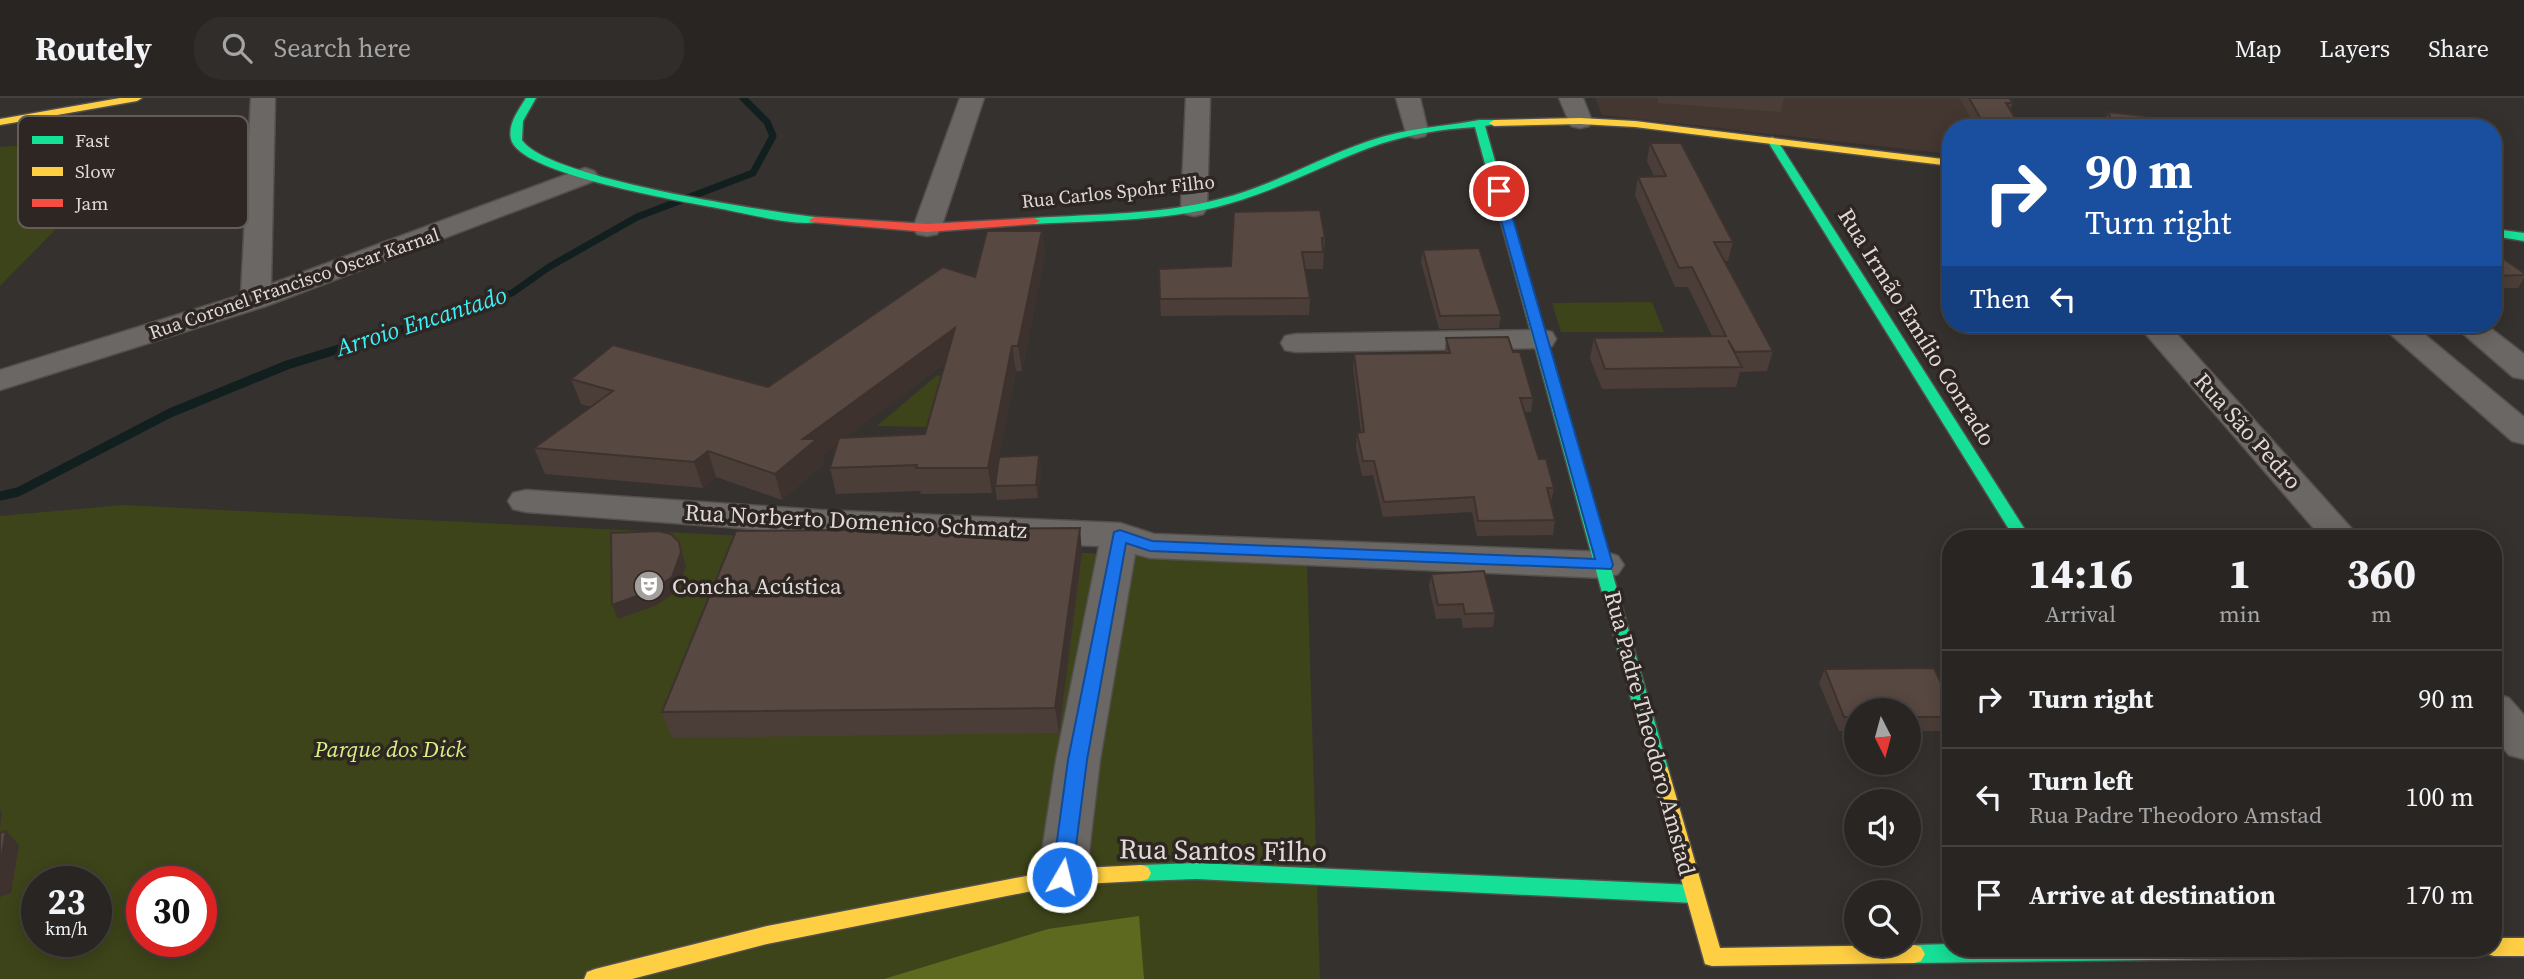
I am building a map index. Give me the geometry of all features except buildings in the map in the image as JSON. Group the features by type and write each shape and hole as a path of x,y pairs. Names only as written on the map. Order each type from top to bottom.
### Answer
{"street":[{"path":"34,116 136,98"},
{"path":"256,300 263,98"},
{"name":"Rua Carlos Spohr Filho","path":"531,98 516,123 515,138 523,152 537,160 585,176 688,198 787,217 886,227 927,228 1076,219 1194,208 1251,195 1360,148 1416,131 1479,123 1580,121 1772,140 1942,162"},
{"path":"927,228 972,98"},
{"path":"1194,208 1198,98"},
{"path":"1408,98 1416,131"},
{"path":"1571,98 1580,121"},
{"path":"0,122 18,119"},
{"name":"Rua Padre Theodoro Amstad","path":"1479,123 1605,565 1715,968"},
{"name":"Rua Irmão Emílio Conrado","path":"1772,140 2017,530"},
{"name":"Rua Coronel Francisco Oscar Karnal","path":"0,380 256,300 585,176"},
{"path":"2502,234 2524,237"},
{"name":"Rua São Pedro","path":"2160,333 2335,530"},
{"path":"2405,333 2524,434"},
{"path":"2478,333 2524,370"},
{"path":"1296,344 1541,339"},
{"name":"Rua Norberto Domenico Schmatz","path":"526,501 820,522 1120,535 1150,546 1605,565"},
{"path":"1062,877 1078,760 1120,535"},
{"path":"2502,718 2524,743"},
{"name":"Rua Santos Filho","path":"595,979 767,935 1062,877 1196,871 1694,894"},
{"path":"2502,947 2524,947"},
{"path":"1715,968 2043,957"},
{"path":"2286,957 2293,969"}],"shaded area":[{"path":"1595,98 2005,98 2016,119 1942,119 1942,153 1602,115"}],"green space":[{"path":"18,146 18,228 57,228 0,286 0,147"},
{"path":"1652,302 1664,332 1561,332 1552,303"},
{"path":"937,375 941,376 927,427 877,426"},
{"name":"Parque dos Dick","path":"123,505 1307,564 1320,979 0,979 0,516"},
{"path":"1139,916 1144,979 884,979 1048,929"}],"waterway":[{"name":"Arroio Encantado","path":"428,322 512,293 549,267 637,217 753,173 773,136 767,122 743,98"},
{"name":"Arroio Encantado","path":"0,496 18,492 170,413 287,365 433,320"}],"traffic: fast":[{"path":"531,98 518,121 515,134 520,146 536,158 602,180 644,190 815,220"},
{"path":"1479,123 1660,772"},
{"path":"1034,221 1151,214 1198,208 1256,191 1391,137 1443,127 1494,123"},
{"path":"1772,140 2017,530"},
{"path":"2502,234 2524,237"},
{"path":"1141,873 1196,871 1694,894"},
{"path":"1921,954 1942,954"}],"traffic: slow":[{"path":"34,116 137,98"},
{"path":"0,122 18,119"},
{"path":"1494,123 1580,121 1635,124 1942,162"},
{"path":"1660,772 1712,957 1844,955"},
{"path":"595,979 767,935 1062,877 1141,873"},
{"path":"2502,947 2524,947"}],"traffic: jam":[{"path":"815,220 927,228 1034,221"}],"place":[{"name":"Concha Acústica","path":"649,586"}],"route":[{"path":"1062,877 1078,760 1120,535 1150,546 1605,565 1499,191"}]}
